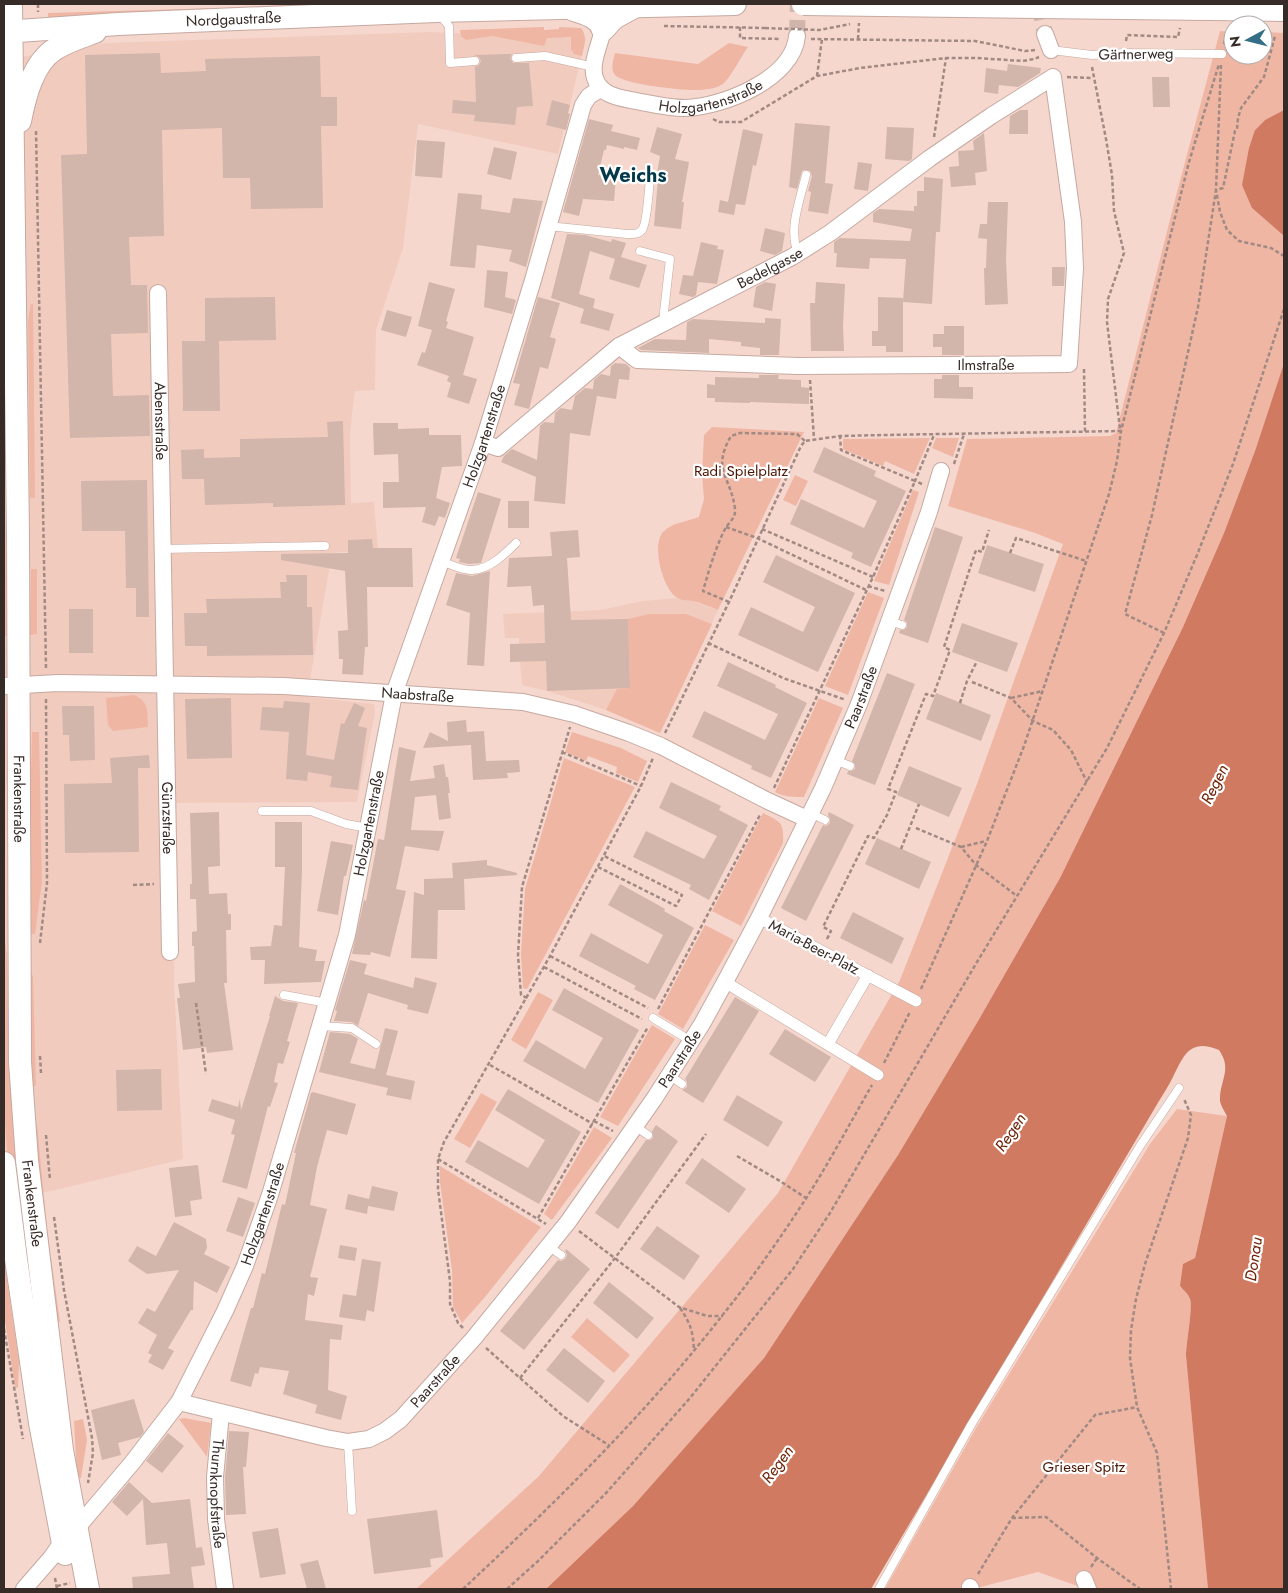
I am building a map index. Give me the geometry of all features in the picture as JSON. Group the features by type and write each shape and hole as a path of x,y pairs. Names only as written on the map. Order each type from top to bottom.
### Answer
{"main road":[{"name":"Frankenstraße","path":"11,4 8,31 12,158 11,685 18,999 27,1160 62,1450 72,1589"},
{"name":"Nordgaustraße","path":"8,31 118,24 436,11 735,4"},
{"path":"803,4 1284,10"},
{"path":"569,8 594,18 599,22 603,30 614,18 637,5"},
{"path":"12,158 22,106 30,83 40,64 54,50 71,40 118,24"},
{"name":"Frankenstraße","path":"4,1163 14,1249 40,1423 69,1536 88,1589"}],"street":[{"path":"600,88 594,78 594,67 603,30"},
{"name":"Holzgartenstraße","path":"24,1589 132,1463 179,1402 225,1311 245,1266 270,1195 347,935 394,694 483,443 534,280 583,105 589,96 600,88 615,96 686,108 713,104 734,98 750,90 770,76 790,56 803,37"},
{"path":"1053,77 1074,232 1075,268 1069,364"},
{"name":"Bedelgasse","path":"483,443 498,448 619,346 798,253 830,233 930,158 991,116 1053,77"},
{"name":"Abensstraße","path":"158,293 164,684"},
{"name":"Ilmstraße","path":"619,346 637,360 809,366 1069,364"},
{"name":"Paarstraße","path":"221,1412 326,1438 348,1442 369,1439 385,1431 401,1419 555,1250 568,1222 676,1080 691,1040 759,918 808,816 843,763 859,704 895,623 941,471"},
{"name":"Naabstraße","path":"11,685 46,683 293,686 523,702 574,714 602,723 659,746 768,801 808,816"},
{"name":"Günzstraße","path":"164,684 170,952"},
{"name":"Maria-Beer-Platz","path":"759,918 916,1001"},
{"name":"Maria-Beer-Platz","path":"828,1044 868,976"},
{"path":"725,982 878,1075"},
{"path":"179,1402 221,1412"},
{"name":"Thurnknopfstraße","path":"221,1412 215,1477 216,1519 225,1589"}],"lane":[{"path":"436,11 449,26 450,63 475,61"},
{"name":"Gärtnerweg","path":"1048,42 1092,55 1125,53 1222,54"},
{"path":"516,58 545,56 594,67"},
{"path":"798,253 795,245 794,230 806,175"},
{"path":"548,226 627,234 640,232 643,229 645,220 650,178"},
{"path":"640,252 670,259 664,323"},
{"path":"441,561 471,570 484,568 496,561 516,543"},
{"path":"162,549 325,546"},
{"path":"262,811 311,811 346,824 368,828"},
{"path":"808,816 825,820"},
{"path":"284,995 327,1003"},
{"path":"653,1018 691,1040"},
{"path":"320,1026 352,1028 376,1044"},
{"path":"879,1589 976,1416 1140,1146 1179,1088"},
{"path":"348,1442 352,1511"}],"path":[{"path":"858,23 858,39"},
{"path":"765,28 740,27 740,38 780,39"},
{"path":"1127,35 1178,37 1180,30"},
{"path":"1216,190 1223,188 1241,108 1264,77 1275,36"},
{"path":"803,37 822,39 975,41 1025,51 1048,42"},
{"path":"817,76 822,39"},
{"path":"711,118 719,122 741,122 817,76 860,68 946,58 1034,60 1048,42"},
{"path":"1164,633 1125,614 1152,515 1198,307 1216,190 1222,54"},
{"path":"1121,431 1190,162 1222,54"},
{"path":"930,158 946,58"},
{"path":"1053,77 1093,78 1106,139 1112,175 1114,211 1124,252 1108,299 1112,372 1121,431"},
{"path":"1216,190 1220,212 1228,230 1240,240 1271,248 1284,256"},
{"path":"506,1589 614,1485 690,1398 793,1269 830,1213 1017,896 1107,748 1164,633 1233,464 1284,309"},
{"path":"1069,364 1082,366 1085,370 1085,432"},
{"path":"809,366 814,439"},
{"path":"610,1446 563,1416 458,1323 450,1304 450,1281 438,1189 438,1160 444,1142 527,999 604,856 640,786 805,441 840,436 1121,431"},
{"path":"729,602 703,591 712,558 726,527 733,518 735,510 721,467 722,452 731,436 740,433 797,434 805,441"},
{"path":"941,471 955,464 964,434"},
{"path":"550,956 656,1012 768,801 873,577 914,481 841,450 840,436"},
{"path":"726,527 757,538 866,590"},
{"path":"762,529 873,577"},
{"path":"820,950 831,931 823,927 860,852 868,836 874,838 887,815 896,792 888,789 926,694 933,696 943,672 950,650 944,647 976,550 982,552 989,530"},
{"path":"1010,553 1016,538 1086,561"},
{"path":"708,643 783,678 859,704"},
{"path":"960,702 967,681 977,661"},
{"path":"972,682 1011,698 1033,721 1053,730 1071,750 1087,782"},
{"path":"1011,698 1043,691"},
{"path":"527,999 521,995 518,954 522,887 574,714"},
{"path":"562,752 640,786"},
{"path":"901,849 919,804"},
{"path":"916,828 961,847 976,865 1017,896"},
{"path":"961,847 987,841"},
{"path":"598,867 676,906 682,895 604,856"},
{"path":"134,885 168,884"},
{"path":"438,1160 538,1218 650,1023 544,967"},
{"path":"196,1003 206,1074"},
{"path":"489,1065 594,1122 637,1133"},
{"path":"1171,1589 1157,1453 1137,1407 1130,1358 1131,1330 1136,1299 1145,1264 1188,1138 1191,1115 1179,1088"},
{"path":"520,1378 615,1258 706,1134"},
{"path":"737,1156 806,1198"},
{"path":"568,1222 679,1307 690,1322 694,1351"},
{"path":"679,1307 707,1316 723,1316"},
{"path":"970,1588 1012,1518 1095,1415 1137,1407"},
{"path":"1012,1518 1046,1517 1097,1558 1140,1589"}],"shaded area":[{"path":"430,32 586,38 558,154 418,124 403,248 376,330 375,390 355,391 352,414 350,437 351,503 374,502 378,549 332,553 307,697 374,704 375,713 357,802 176,803 174,983 183,1159 52,1191 4,1198 4,60 106,43"},
{"path":"677,598 693,601 718,610 660,733 606,710 522,685 520,662 526,662 525,644 519,644 519,638 505,638 503,614 600,610 643,601"}],"green space":[{"path":"293,4 339,4 48,21 48,13 254,7"},
{"path":"544,27 544,30 559,29 559,27 581,28 585,38 582,56 574,54 571,49 571,37 547,38 544,46 492,36 466,40 461,36 460,30"},
{"path":"1220,31 1223,31 1223,65 1273,65 1273,32 1284,33 1284,110 1265,120 1255,130 1252,208 1284,236 1284,363 1255,451 1224,533 1183,627 1060,878 898,1155 764,1358 633,1506 546,1589 416,1589 539,1476 778,1193 900,980 977,784 1063,544 1035,533 948,506 967,439 1110,436 1116,433"},
{"path":"729,43 748,47 727,80 722,85 712,88 691,90 641,84 620,78 615,75 613,70 612,64 615,53 698,64"},
{"path":"31,304 33,304 35,498 30,498 28,321"},
{"name":"Radi Spielplatz","path":"712,427 804,432 718,610 696,602 681,600 673,594 663,577 658,547 660,538 666,529 675,524 699,517 704,499 702,474 704,435"},
{"path":"930,438 914,474 885,461 883,466 843,449 843,439"},
{"path":"936,438 959,438 953,457 932,448"},
{"path":"4,453 8,636 4,636"},
{"path":"795,475 808,481 796,506 783,500"},
{"path":"913,490 919,492 889,585 874,581"},
{"path":"31,569 37,569 37,634 30,635"},
{"path":"868,592 884,598 848,695 825,686"},
{"path":"649,614 686,614 712,624 660,733 606,710 617,689 630,688 628,619"},
{"path":"134,695 143,701 147,708 148,727 113,731 108,725 106,698"},
{"path":"819,698 843,708 804,797 779,794 775,792"},
{"path":"32,732 39,732 42,881 35,934 27,933"},
{"path":"572,732 621,748 647,761 638,782 616,773 617,767 588,756 586,761 565,752"},
{"path":"564,758 635,787 527,989 523,988 521,954 525,889"},
{"path":"763,813 778,821 782,827 783,843 741,926 712,911"},
{"path":"705,925 734,940 683,1029 658,1014"},
{"path":"4,936 7,954 9,1065 16,1164 28,1264 13,1205 6,1138 4,1105"},
{"path":"25,966 33,976 36,1086 27,1086"},
{"path":"538,992 553,1000 526,1049 511,1040"},
{"path":"652,1025 675,1039 618,1126 600,1117"},
{"path":"481,1093 497,1102 470,1148 454,1139"},
{"name":"Grieser Spitz","path":"1177,1109 1227,1116 1195,1258 1180,1287 1189,1296 1191,1305 1186,1356 1208,1589 1086,1589 1038,1572 973,1589 885,1589 976,1428 1150,1144"},
{"path":"37,1124 47,1229 60,1322 54,1322 30,1131"},
{"path":"594,1127 612,1138 552,1220 544,1214"},
{"path":"440,1166 541,1227 462,1323 453,1307 452,1270 440,1182"},
{"path":"4,1260 19,1362 18,1388 15,1387 4,1315"},
{"path":"587,1318 630,1355 614,1373 571,1337"},
{"path":"184,1418 211,1423 207,1457 179,1419"},
{"path":"83,1419 87,1440 81,1478 77,1477 74,1421"}],"water":[{"path":"1284,110 1284,236 1252,208 1242,185 1249,148 1255,130 1265,120"},
{"path":"1284,363 1284,1589 1208,1589 1186,1356 1191,1304 1188,1295 1180,1286 1183,1264 1195,1258 1227,1116 1220,1101 1225,1070 1223,1057 1219,1050 1201,1046 1189,1051 1181,1062 871,1589 546,1589 633,1506 764,1358 898,1155 1060,878 1183,627 1224,533 1255,451"}],"building":[{"path":"160,53 161,73 206,71 205,59 320,56 321,97 337,97 337,126 321,126 323,208 251,209 250,178 223,178 222,128 162,130 164,236 129,237 131,285 147,285 148,333 111,334 113,396 149,395 150,436 70,438 61,155 87,154 85,55"},
{"path":"512,54 510,58 513,63 529,63 533,106 517,107 515,125 474,121 475,115 452,113 453,100 476,102 475,67 481,61 479,57 474,55"},
{"path":"1008,64 1041,68 1040,73 1018,87 999,85 998,94 984,92 986,68 1007,71"},
{"path":"1152,77 1169,77 1170,107 1153,107"},
{"path":"552,100 570,105 566,130 546,125"},
{"path":"1020,110 1028,110 1028,134 1009,134 1010,116"},
{"path":"589,119 613,125 611,131 640,138 637,150 607,145 598,175 616,176 614,201 583,199 579,216 563,212"},
{"path":"795,123 830,126 825,183 833,184 828,214 808,211 811,192 808,191 812,176 810,171 802,171 797,189 789,187"},
{"path":"657,127 682,134 675,159 689,162 682,202 684,202 681,229 654,226 658,179 656,179 660,156 650,152"},
{"path":"887,127 914,128 912,159 909,161 885,159"},
{"path":"743,129 763,134 756,166 753,165 745,205 736,204 734,215 718,212 720,200 728,202"},
{"path":"984,133 987,171 975,173 976,185 951,187 949,167 959,166 958,151 974,150 973,141"},
{"path":"417,140 445,142 442,178 415,176"},
{"path":"494,147 517,152 511,180 487,174"},
{"path":"858,162 872,164 868,191 854,189"},
{"path":"924,177 943,179 940,232 936,232 932,304 903,302 906,259 870,258 869,269 836,267 837,253 834,253 834,242 840,238 910,241 912,229 873,222 873,213 879,209 914,211 914,206 917,206 917,191 924,191"},
{"path":"458,193 482,195 481,209 510,213 513,198 543,201 526,267 509,261 512,250 477,245 475,268 450,266"},
{"path":"988,202 1008,202 1006,260 1008,304 985,305 984,268 986,268 987,239 978,238 980,224 987,224"},
{"path":"765,228 785,233 782,251 775,255 760,251"},
{"path":"567,234 585,235 611,242 612,239 626,243 621,257 647,265 639,288 609,279 615,259 590,251 579,294 595,299 593,308 614,314 609,331 580,323 584,309 551,298"},
{"path":"701,242 718,246 717,249 724,250 717,284 698,282 696,295 693,297 679,294 683,275 693,276"},
{"path":"1052,267 1065,267 1064,286 1052,286"},
{"path":"487,270 508,272 505,297 516,300 512,314 484,307"},
{"path":"429,282 455,289 446,321 448,322 446,328 474,337 463,375 477,379 469,404 447,397 451,383 447,381 449,376 417,365 422,352 425,353 432,330 418,326"},
{"path":"765,282 776,284 772,311 753,307 756,287"},
{"path":"816,282 845,284 844,351 811,351 810,303 815,303"},
{"path":"275,297 276,340 219,341 220,411 183,411 182,341 205,341 205,298"},
{"path":"538,297 560,303 550,337 556,339 548,369 540,367 529,409 514,405 520,384 513,383"},
{"path":"878,297 903,298 903,352 886,352 886,346 872,346 872,331 878,331"},
{"path":"387,310 412,317 406,337 381,330"},
{"path":"765,318 781,319 779,355 760,355 760,348 741,346 741,342 709,339 709,353 641,350 638,348 655,339 686,340 687,322 693,319 765,323"},
{"path":"944,326 964,326 964,355 942,355 942,347 933,347 933,334 944,334"},
{"path":"615,363 626,364 630,368 629,380 619,379 616,399 597,396 590,436 570,433 565,504 534,501 536,477 501,462 504,456 512,449 537,460 540,426 544,422 554,423 555,413 561,408 572,410 575,396 585,388 593,389 594,380 601,374 610,376 611,366"},
{"path":"759,375 779,375 778,379 801,380 801,387 809,388 809,404 715,402 715,398 707,398 707,384 715,385 715,377 759,378"},
{"path":"942,375 959,375 959,387 973,387 973,399 934,398 934,379 942,379"},
{"path":"343,421 345,505 273,507 273,503 205,505 204,479 182,479 181,450 204,449 204,458 240,457 240,439 328,437 327,422"},
{"path":"373,423 398,423 398,429 429,428 429,435 461,435 462,466 442,467 436,498 450,503 445,518 439,516 435,526 422,522 426,507 383,508 383,482 399,482 398,454 374,455"},
{"path":"824,447 876,471 874,476 906,491 871,567 851,558 853,553 790,524 801,499 864,528 877,501 813,472"},
{"path":"147,480 149,617 136,617 136,588 126,588 125,531 82,531 81,481"},
{"path":"478,492 501,499 481,563 469,564 459,562 460,559 456,558"},
{"path":"508,501 529,501 529,528 508,528"},
{"path":"935,527 963,537 928,643 899,633 900,630 904,630 907,627 907,623 904,620"},
{"path":"578,530 580,557 567,558 571,620 628,619 630,688 547,691 546,661 510,662 510,644 545,643 544,605 533,606 531,586 507,587 509,558 552,556 550,532"},
{"path":"372,539 373,548 412,548 413,587 367,587 368,647 365,647 363,675 342,674 343,659 339,659 338,631 348,630 345,571 281,560 281,554 348,553 348,540"},
{"path":"987,545 1044,564 1035,592 978,573"},
{"path":"776,555 855,593 818,672 738,635 751,607 803,632 815,607 763,582"},
{"path":"490,571 484,666 467,665 470,613 446,605 456,573 472,576"},
{"path":"286,575 307,575 307,607 312,607 313,655 207,656 207,646 185,646 184,613 207,613 206,599 281,598 280,582 287,582"},
{"path":"69,609 93,609 93,653 69,653"},
{"path":"962,623 1018,643 1007,672 952,652"},
{"path":"728,662 776,685 775,687 807,703 771,778 751,769 752,766 692,737 704,711 765,740 778,714 717,686"},
{"path":"887,673 915,684 875,785 847,774 848,771 855,769 852,761"},
{"path":"936,693 991,715 981,741 926,719"},
{"path":"231,698 232,758 187,759 185,699"},
{"path":"284,701 310,703 306,755 334,760 341,723 344,724 354,703 365,708 358,726 367,728 358,790 330,787 332,776 308,772 307,781 286,779 289,732 260,730 262,707 283,708"},
{"path":"62,706 94,706 95,760 70,761 69,735 63,735"},
{"path":"466,720 467,732 484,731 486,761 519,760 520,772 507,773 508,778 473,780 471,745 423,748 430,732 448,741 447,722"},
{"path":"399,747 416,751 410,781 435,778 433,766 444,764 446,777 448,777 451,818 439,820 436,795 415,797 411,830 444,831 439,851 405,846 396,889 406,891 390,957 371,952 370,955 352,954 364,900 366,901 378,839 384,840"},
{"path":"149,755 150,768 138,768 139,852 65,853 64,784 112,783 110,758"},
{"path":"909,766 962,788 949,817 897,795"},
{"path":"671,782 721,806 719,810 748,825 709,900 689,889 691,885 633,857 646,831 704,859 717,836 659,808"},
{"path":"219,812 220,866 208,867 209,894 227,893 228,914 231,914 231,930 226,930 227,983 224,983 233,1050 207,1053 206,1047 183,1050 177,998 180,998 178,984 195,982 192,932 197,931 196,899 190,899 190,884 192,884 190,813"},
{"path":"829,812 854,825 806,921 781,908 823,825 826,826 830,823"},
{"path":"275,822 302,822 299,947 317,950 315,961 325,961 321,982 264,984 265,960 251,960 250,947 271,946 274,925 282,926 285,867 275,867"},
{"path":"877,838 931,862 919,889 865,864"},
{"path":"331,841 353,845 346,876 344,876 338,915 317,911"},
{"path":"487,860 487,865 517,873 517,875 464,879 465,910 438,910 437,959 411,958 414,892 424,895 424,879 453,878 452,863"},
{"path":"620,884 660,906 665,909 664,911 694,928 655,1000 634,989 636,986 579,956 591,933 648,964 663,935 608,905"},
{"path":"853,912 904,938 892,964 840,938"},
{"path":"350,960 367,964 364,974 413,988 415,977 437,983 428,1014 407,1009 408,1005 368,993 358,1026 352,1022 334,1021 337,1011 335,1010"},
{"path":"564,988 639,1030 598,1103 523,1061 536,1040 585,1069 603,1038 552,1010"},
{"path":"275,996 283,1001 298,1003 287,1041 290,1042 283,1064 278,1063 274,1082 278,1083 270,1107 268,1106 247,1189 222,1182 235,1135 231,1134 235,1120 208,1111 212,1099 238,1107 240,1099 241,1110"},
{"path":"735,997 759,1011 703,1103 682,1090 687,1087 685,1079"},
{"path":"385,1028 398,1031 386,1075 415,1081 411,1100 386,1095 388,1088 319,1072 330,1032 350,1034 358,1039 350,1063 375,1069"},
{"path":"785,1029 831,1057 815,1082 769,1054"},
{"path":"161,1069 162,1110 117,1111 116,1070"},
{"path":"508,1089 581,1132 539,1204 465,1162 478,1140 528,1168 545,1140 495,1110"},
{"path":"311,1093 356,1104 347,1135 327,1130 317,1167 310,1205 327,1209 310,1277 318,1278 314,1296 308,1294 305,1320 343,1325 341,1340 330,1339 328,1390 347,1396 341,1420 315,1413 317,1405 283,1394 289,1371 260,1367 258,1374 255,1373 251,1387 230,1381 262,1273 265,1274 282,1204 285,1205 296,1153 294,1153"},
{"path":"737,1095 783,1122 768,1147 723,1120"},
{"path":"656,1125 678,1141 618,1229 595,1213 646,1140 653,1138 652,1131"},
{"path":"702,1158 746,1189 729,1213 685,1183"},
{"path":"198,1165 202,1199 190,1201 192,1215 175,1217 169,1168"},
{"path":"372,1186 398,1192 394,1211 368,1206 367,1214 345,1209 348,1194 369,1199"},
{"path":"238,1197 255,1203 243,1237 226,1231"},
{"path":"174,1222 206,1239 207,1248 204,1254 230,1267 217,1293 194,1281 193,1310 191,1310 168,1348 174,1351 163,1370 148,1362 152,1355 148,1353 157,1335 138,1323 147,1308 155,1312 179,1270 147,1274 128,1261 137,1246 156,1256"},
{"path":"657,1226 700,1256 684,1280 640,1249"},
{"path":"340,1245 357,1248 355,1261 338,1258"},
{"path":"566,1249 590,1269 524,1350 500,1331 558,1260 565,1259 567,1255"},
{"path":"362,1259 381,1262 374,1312 367,1310 365,1321 339,1317 343,1294 356,1296"},
{"path":"609,1282 654,1318 637,1339 593,1303"},
{"path":"564,1348 605,1381 588,1403 546,1370"},
{"path":"134,1399 144,1432 140,1437 118,1443 121,1455 102,1460 91,1410"},
{"path":"229,1431 249,1432 246,1467 243,1467 246,1514 226,1515 225,1477"},
{"path":"168,1433 184,1446 162,1473 146,1461"},
{"path":"129,1482 152,1503 190,1499 196,1548 202,1547 205,1565 191,1567 194,1589 133,1589 132,1577 170,1574 167,1543 146,1545 143,1499 127,1516 112,1502"},
{"path":"437,1510 443,1557 430,1559 431,1567 374,1574 367,1519"},
{"path":"278,1528 286,1574 260,1578 252,1532"},
{"path":"318,1560 326,1589 307,1589 300,1564"}],"tunnel":[{"path":"797,36 798,4"},
{"path":"1039,4 1045,34"}],"district":[{"name":"Weichs","path":"633,175"}],"water label":[{"name":"Regen","path":"1214,784"},
{"name":"Regen","path":"1010,1132"},
{"name":"Donau","path":"1253,1259"},
{"name":"Regen","path":"777,1464"}]}
